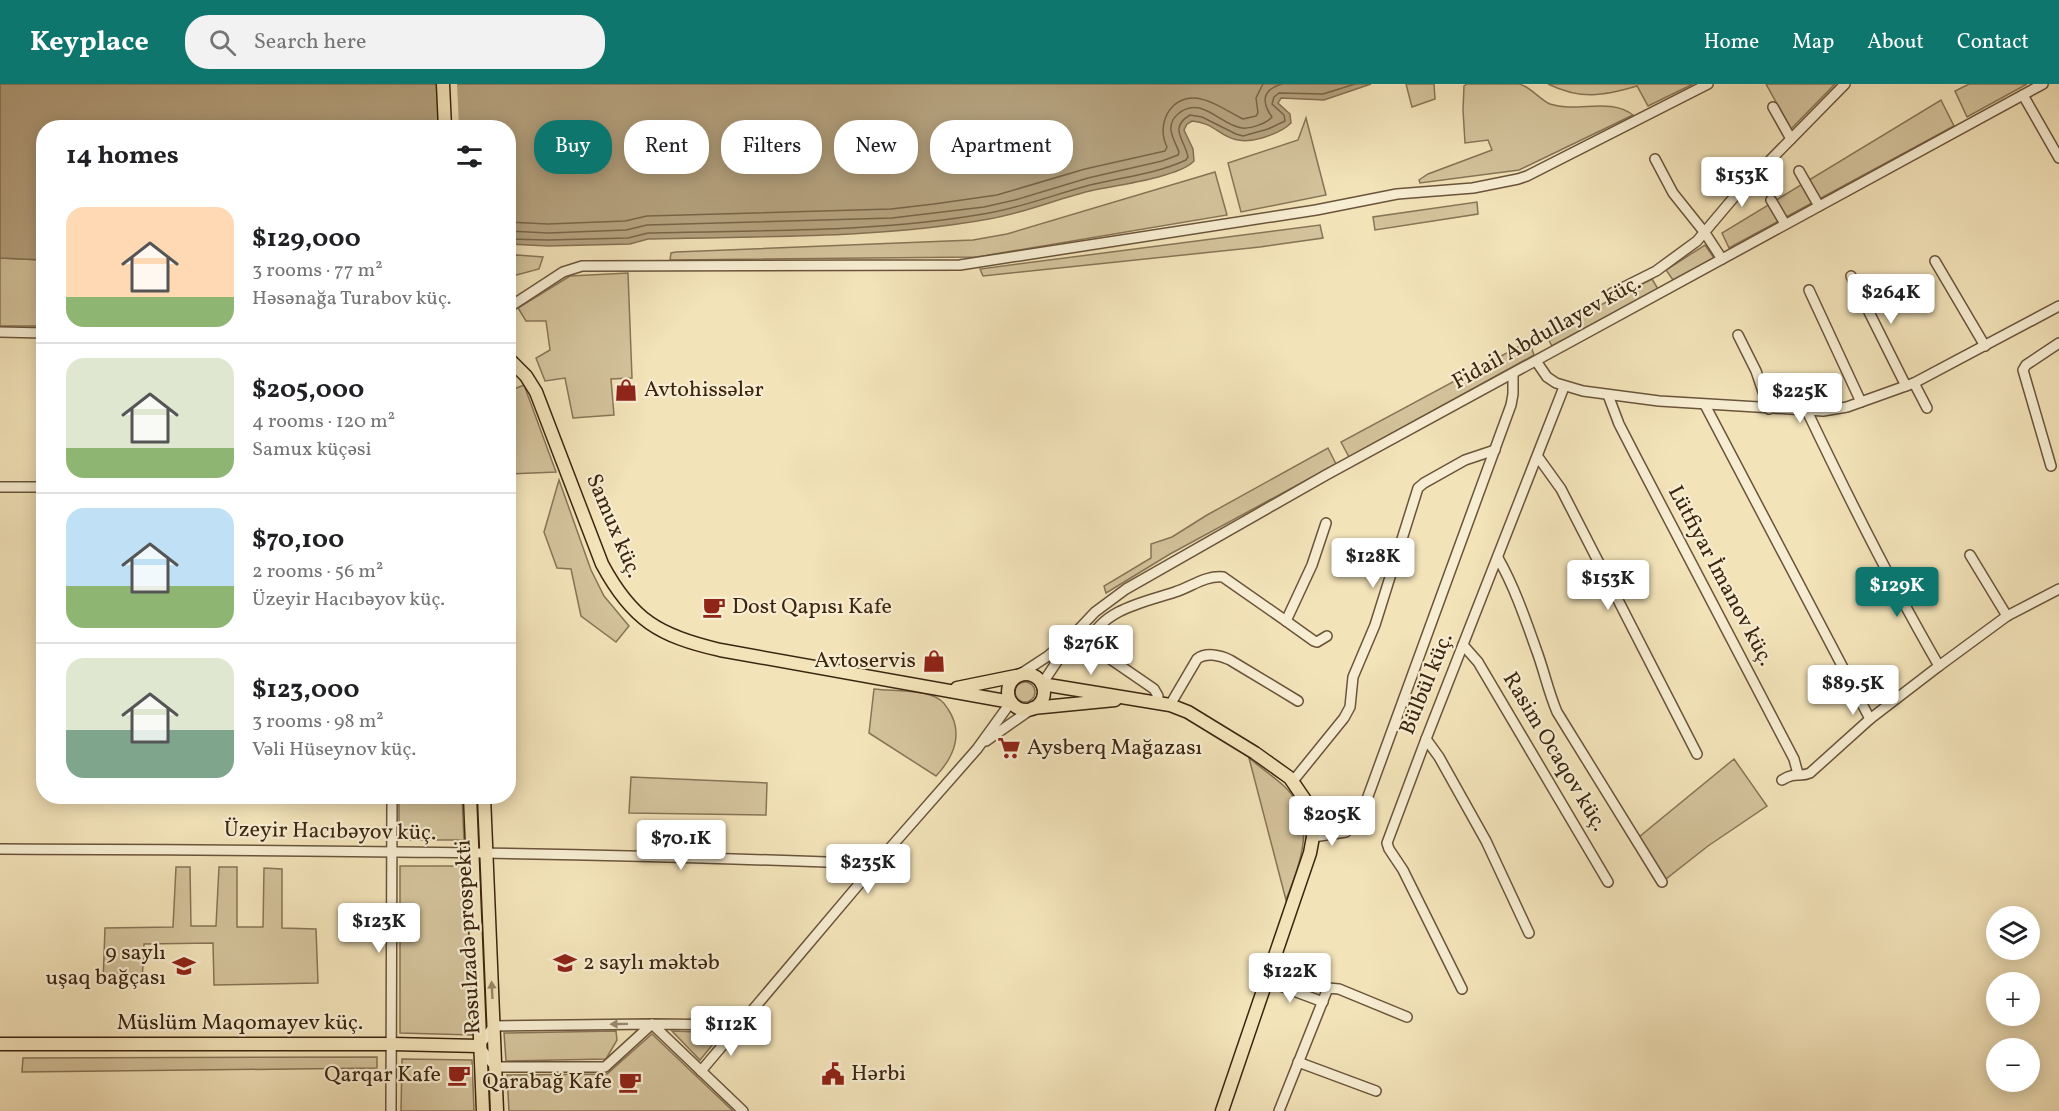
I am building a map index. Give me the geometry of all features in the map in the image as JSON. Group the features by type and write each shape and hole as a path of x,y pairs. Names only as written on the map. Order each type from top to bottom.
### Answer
{"main road":[{"path":"443,84 445,120"},
{"path":"451,84 453,120"},
{"name":"Samux küç.","path":"516,366 526,376 536,392 602,564 619,593 642,619 676,638 711,648 1011,702"},
{"path":"516,370 526,376"},
{"path":"516,374 526,376"},
{"path":"946,690 1030,674 1042,684 1044,695 1034,708"},
{"path":"1019,675 1014,677 1008,686 1008,697 1018,709 1135,698"},
{"path":"1042,684 1164,703 1188,712 1255,753 1293,782 1301,791 1309,809 1313,837 1305,873 1221,1111"},
{"name":"Rəsulzadə prospekti","path":"470,804 483,1111"},
{"name":"Rəsulzadə prospekti","path":"484,804 497,1111"},
{"name":"Müslüm Maqomayev küç.","path":"0,1044 479,1046"}],"street":[{"path":"516,303 563,272 582,266 960,265 1316,210 1398,194 1499,183 1527,176 1708,84"},
{"path":"1612,293 1656,272 1686,251 1705,233 1735,196 1845,84"},
{"name":"Fidail Abdullayev küç.","path":"1078,630 1095,612 1126,589 1326,475 2043,84"},
{"path":"2023,95 2059,158"},
{"path":"1773,107 1791,139"},
{"path":"1656,159 1673,193 1705,233 1722,259"},
{"path":"1798,171 1819,206"},
{"path":"1771,200 1785,224"},
{"path":"1935,261 1985,346"},
{"path":"1851,276 1910,384 1927,408"},
{"path":"1809,290 1861,402"},
{"path":"1536,361 1547,377 1564,387 1608,395 1705,405 1807,411 1847,407 1910,384 2058,309"},
{"path":"0,333 36,333"},
{"path":"1738,335 1756,371 1769,409"},
{"path":"2051,466 2023,369 2059,343"},
{"path":"1309,809 1355,808 1361,806 1367,799 1511,405 1512,375"},
{"name":"Bülbül küç.","path":"1462,989 1403,870 1388,846 1389,838 1564,387"},
{"name":"Lütfiyar İmanov küç.","path":"1608,395 1636,458 1794,759 1798,774"},
{"path":"1705,405 1870,719"},
{"path":"1807,411 1835,470 1917,627 1940,666"},
{"path":"1293,782 1344,718 1350,707 1353,677 1375,625 1418,488 1465,460 1495,450"},
{"path":"1538,456 1561,489 1697,754"},
{"path":"0,487 36,487"},
{"path":"1286,621 1312,566 1326,524"},
{"path":"1970,555 2007,616"},
{"path":"1498,558 1512,586 1537,650 1557,712 1662,882"},
{"path":"1298,701 1222,656 1202,656 1197,659 1164,703 1154,689 1090,645 1089,642 1092,635 1121,610 1177,592 1215,576 1223,577 1314,641 1317,642 1327,636"},
{"path":"1782,780 1788,776 1798,774 1805,776 1810,773 1870,719 2007,616 2059,589"},
{"path":"1019,675 1048,656 1078,630"},
{"path":"1042,684 1078,630"},
{"name":"Rasim Ocaqov küç.","path":"1463,645 1478,662 1608,882"},
{"path":"701,1071 876,864 978,749 1011,702"},
{"path":"978,749 1034,708"},
{"path":"1426,739 1435,749 1486,841 1529,933"},
{"path":"391,1111 392,804"},
{"path":"1313,837 1346,831"},
{"name":"Üzeyir Hacıbəyov küç.","path":"0,849 393,852 737,858 876,864"},
{"path":"1267,981 1323,1002"},
{"path":"1279,1111 1328,988 1332,987 1407,1017"},
{"path":"652,1024 605,1067 495,1067 479,1046 494,1026 652,1024 741,1025"},
{"path":"652,1024 743,1111"},
{"path":"1298,1062 1376,1091"}],"shaded area":[{"path":"1406,84 1434,84 1435,99 1412,107"},
{"path":"1467,84 1519,84 1527,87 1550,104 1571,107 1614,107 1633,115 1519,170 1420,183 1419,180 1428,174 1492,150 1488,140 1465,143 1463,110 1464,86"},
{"path":"1548,84 1693,84 1648,106 1637,86 1592,95 1571,92"},
{"path":"1766,84 1835,84 1791,129"},
{"path":"1969,84 2027,84 1967,117 1955,91"},
{"path":"1941,100 1954,126 1729,248 1722,233"},
{"path":"1306,118 1326,195 1241,212 1228,163 1298,140"},
{"path":"1215,172 1227,215 977,257 670,260 671,253 676,252 973,240 1007,234"},
{"path":"1477,202 1478,214 1375,230 1373,217"},
{"path":"1320,225 1323,238 1260,247 983,276 980,269"},
{"path":"1705,245 1714,258 1673,280 1666,270"},
{"path":"516,255 543,257 539,269 516,275"},
{"path":"0,258 36,260 36,326 0,326"},
{"path":"628,273 632,378 611,379 614,415 573,418 565,378 545,381 536,358 550,350 546,321 526,321 518,308 570,276"},
{"path":"1652,279 1658,289 1552,346 1545,333"},
{"path":"1529,341 1534,355 1349,457 1341,442"},
{"path":"524,385 556,472 516,474 516,388"},
{"path":"1328,448 1336,464 1170,554 1106,593 1104,586 1151,558 1151,544 1172,537"},
{"path":"559,480 591,570 604,596 629,626 616,642 581,616 571,569 557,568 544,532"},
{"path":"1025,682 1032,685 1035,692 1032,699 1025,702 1018,699 1015,692 1018,685"},
{"path":"874,689 923,693 938,698 946,706 953,718 955,744 948,761 936,776 869,733"},
{"path":"1249,758 1285,787 1301,813 1304,827 1301,857 1286,900"},
{"path":"1734,759 1767,806 1708,846 1662,882 1639,837"},
{"path":"631,777 767,783 766,815 629,813"},
{"path":"399,804 462,804 464,840 399,840"},
{"path":"400,866 467,866 473,1035 400,1033"},
{"path":"176,867 190,867 191,926 216,926 219,867 237,867 237,927 263,927 264,868 282,869 282,928 316,929 318,983 214,985 213,943 144,944 142,983 103,983 105,928 173,927"},
{"path":"616,1031 617,1040 606,1059 506,1061 504,1033"},
{"path":"672,1031 722,1033 700,1060"},
{"path":"652,1034 733,1111 509,1111 507,1075 607,1074"},
{"path":"377,1057 377,1068 22,1072 23,1058"},
{"path":"402,1059 472,1060 474,1111 401,1111"}],"water":[{"path":"0,84 1371,84 1324,100 1281,98 1278,103 1290,114 1291,123 1273,134 1249,141 1230,138 1210,126 1192,121 1184,130 1193,149 1194,161 1186,167 1147,180 1081,193 1002,216 904,230 776,237 648,239 630,244 516,244 516,120 36,120 36,260 0,258"}],"pier":[{"path":"439,84 457,84 459,120 441,120"}],"place":[{"name":"Avtohissələr","path":"626,390"},
{"name":"Dost Qapısı Kafe","path":"714,607"},
{"name":"Avtoservis","path":"934,661"},
{"name":"Aysberq Mağazası","path":"1009,748"},
{"name":"2 saylı məktəb","path":"565,963"},
{"name":"9 saylı uşaq bağçası","path":"184,966"},
{"name":"Hərbi","path":"833,1074"},
{"name":"Qarqar Kafe","path":"459,1075"},
{"name":"Qarabağ Kafe","path":"630,1082"}]}
